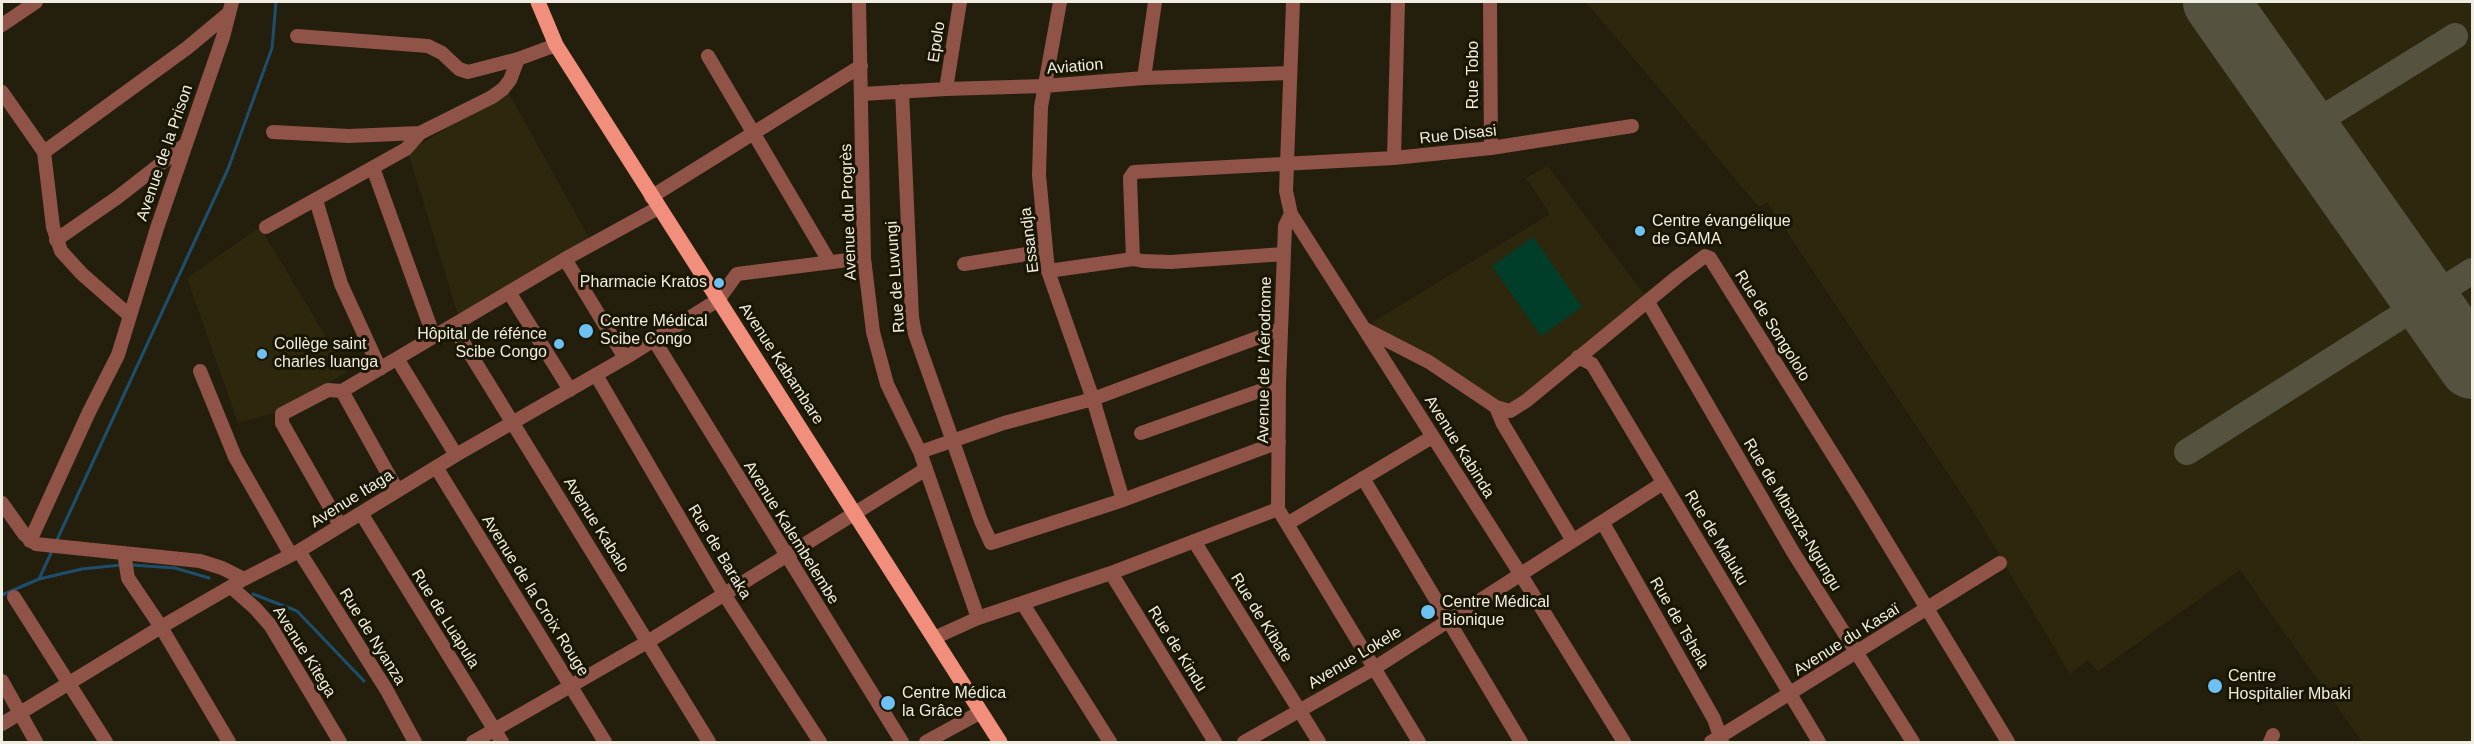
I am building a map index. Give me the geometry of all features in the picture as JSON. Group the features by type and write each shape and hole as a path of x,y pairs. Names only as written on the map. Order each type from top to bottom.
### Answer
{"main road":[{"name":"Avenue Kabambare","path":"538,2 555,45 1000,742"}],"street":[{"path":"2,25 36,2"},
{"name":"Avenue du Progrès","path":"859,2 864,258 873,332 887,384 920,452 978,618"},
{"name":"Epolo","path":"946,88 960,2"},
{"name":"Essandja","path":"1060,2 1041,107 1039,175 1048,271 1093,399 1123,500"},
{"path":"1144,78 1155,2"},
{"path":"1287,162 1293,2"},
{"path":"1394,158 1398,2"},
{"name":"Rue Tobo","path":"1490,2 1491,148"},
{"path":"44,152 188,48 231,7"},
{"name":"Avenue de la Prison","path":"30,541 89,412 118,355 156,228 231,7"},
{"path":"297,36 428,46 442,53 459,69 468,72 518,59 555,45"},
{"path":"708,56 829,261"},
{"path":"266,227 406,149 420,133 492,97 510,80 518,59"},
{"path":"340,525 281,419 282,414 328,390 342,391 398,360 654,203 755,133 861,66"},
{"name":"Aviation","path":"862,94 946,88 1044,86 1144,78 1290,73"},
{"name":"Rue de Luvungi","path":"902,91 912,317 915,334 988,540 994,543 1123,500"},
{"path":"2,92 44,152 56,240 62,251 82,274 130,316"},
{"name":"Rue Disasi","path":"1133,259 1130,178 1134,172 1394,158 1491,148 1632,126"},
{"path":"273,132 349,136 420,133"},
{"path":"56,240 118,197 186,144"},
{"name":"Avenue Kabinda","path":"1287,162 1286,191 1291,214 1521,574 1624,742"},
{"path":"373,168 434,337"},
{"path":"316,200 341,284 380,369"},
{"name":"Avenue de l’Aérodrome","path":"1278,509 1279,384 1285,226 1291,214"},
{"path":"964,264 1046,251"},
{"path":"1048,271 1133,259 1171,262 1284,254"},
{"name":"Rue de Songololo","path":"1496,408 1510,411 1518,406 1705,256 1710,258 2008,742"},
{"path":"718,300 737,274 864,258"},
{"path":"565,259 625,358"},
{"path":"509,292 570,390"},
{"name":"Avenue Itaga","path":"2,724 161,627 244,579 295,553 456,455 625,358 718,300"},
{"name":"Rue de Mbanza-Ngungu","path":"1648,302 1793,552 1913,742"},
{"name":"Avenue Kabalo","path":"453,326 649,641 709,742"},
{"path":"1365,328 1429,362 1496,408 1503,424 1573,541"},
{"path":"920,452 1014,420 1093,399 1281,329"},
{"name":"Avenue Kalembelembe","path":"654,340 902,742"},
{"name":"Rue de Maluku","path":"1578,357 1592,364 1819,742"},
{"path":"398,360 456,455"},
{"name":"Rue de Nyanza","path":"200,371 235,457 295,553 386,689 415,742"},
{"name":"Rue de Baraka","path":"596,375 724,594 820,742"},
{"path":"1141,433 1279,384"},
{"path":"342,391 397,490"},
{"path":"1287,524 1432,437"},
{"path":"1123,500 1279,442"},
{"name":"Avenue de la Croix Rouge","path":"436,467 605,742"},
{"path":"473,742 649,641 926,469"},
{"path":"1363,478 1521,742"},
{"name":"Avenue Lokele","path":"1244,742 1373,669 1663,483"},
{"path":"2,503 30,541 125,561 211,563 244,579"},
{"path":"934,638 978,618 1111,573 1278,509 1419,742"},
{"name":"Rue de Luapula","path":"361,513 502,742"},
{"name":"Rue de Tshela","path":"1603,523 1714,719 1717,741"},
{"name":"Rue de Kibate","path":"1194,541 1319,742"},
{"path":"125,561 161,627 230,742"},
{"name":"Avenue du Kasaï","path":"1717,741 2000,563"},
{"name":"Rue de Kindu","path":"1111,573 1215,742"},
{"name":"Avenue Kitega","path":"231,587 270,625 340,742"},
{"path":"14,597 106,742"},
{"path":"1023,604 1110,742"},
{"path":"2,681 36,742"},
{"path":"926,742 981,712"}],"shaded area":[{"path":"1586,2 2472,2 2472,742 2362,742 2240,570 2098,671 2088,660 2070,674 1973,511 1767,202 1759,207"},
{"path":"507,90 589,238 458,315 408,152"},
{"path":"1548,166 1647,298 1523,400 1500,406 1371,323 1550,214 1526,178"},
{"path":"260,227 347,372 278,412 238,423 187,278"}],"green space":[{"path":"1533,237 1582,307 1541,336 1492,266"}],"waterway":[{"path":"56,542 228,169 272,48 276,2"},
{"path":"39,579 52,551"},
{"path":"2,595 39,579 82,569 121,565"},
{"path":"131,565 175,568 209,578"},
{"path":"253,594 297,611 364,681"}],"taxiway":[{"path":"2305,129 2455,36"},
{"path":"2187,452 2472,271"}],"runway":[{"path":"2216,2 2472,366"}],"place":[{"name":"Centre évangélique de GAMA","path":"1640,231"},
{"name":"Pharmacie Kratos","path":"719,283"},
{"name":"Centre Médical Scibe Congo","path":"586,331"},
{"name":"Hôpital de réfénce Scibe Congo","path":"559,344"},
{"name":"Collège saint charles luanga","path":"262,354"},
{"name":"Centre Médical Bionique","path":"1428,612"},
{"name":"Centre Hospitalier Mbaki","path":"2215,686"},
{"name":"Centre Médica la Grâce","path":"888,703"}]}
